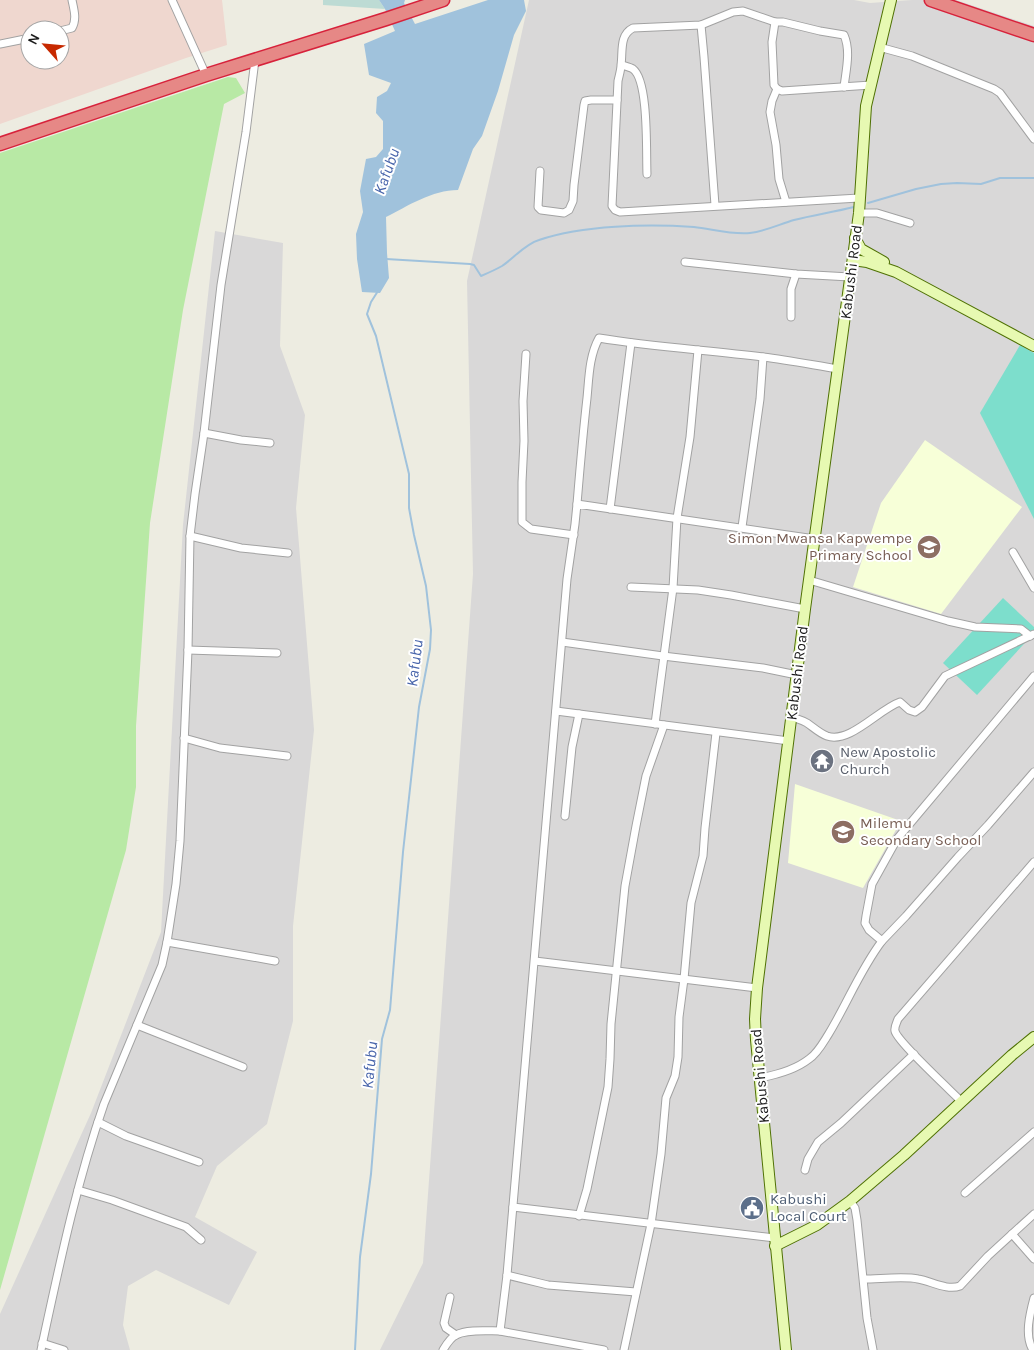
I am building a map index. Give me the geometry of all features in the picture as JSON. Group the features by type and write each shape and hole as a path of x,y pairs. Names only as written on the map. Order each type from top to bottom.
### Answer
{"highway":[{"path":"0,144 206,75 442,0"},
{"path":"931,0 1034,35"}],"main road":[{"name":"Kabushi Road","path":"786,1350 759,1078 755,1019 757,988 805,609 859,212 866,106 891,0"},
{"path":"855,238 861,249 889,265 896,272"},
{"path":"853,260 867,262 896,272 1034,346"},
{"path":"775,1242 817,1225 850,1201 904,1155 1034,1037"}],"street":[{"path":"70,28 76,18 72,0"},
{"path":"172,0 206,75"},
{"path":"844,86 848,52 844,35 775,22 743,11 733,12 700,25 633,28 624,37 622,64 618,81 612,206 620,212 859,198"},
{"path":"775,22 772,42 774,85 777,89 782,91 871,85"},
{"path":"700,25 715,205"},
{"path":"0,44 20,40"},
{"path":"879,47 912,56 994,89 1000,93 1034,139"},
{"path":"64,1350 41,1346 78,1190 104,1104 162,965 176,884 180,841 188,650 190,536 221,285 246,132 255,60"},
{"path":"622,64 633,69 642,91 647,116 648,174"},
{"path":"777,89 770,112 776,145 779,180 786,202"},
{"path":"540,171 538,207 541,210 564,213 569,210 574,201 574,185 584,105 586,101 591,100 617,100"},
{"path":"859,212 877,214 910,223"},
{"path":"685,262 796,274 850,277"},
{"path":"791,317 792,289 796,274"},
{"path":"500,1332 507,1275 535,961 567,579 574,535 583,429 594,347 599,338 763,357 838,369"},
{"path":"610,508 632,343"},
{"path":"655,724 673,588 677,518 690,437 698,350"},
{"path":"526,354 523,401 522,522 531,529 574,535"},
{"path":"742,527 760,399 763,357"},
{"path":"204,433 240,440 270,443"},
{"path":"577,504 815,539"},
{"path":"190,536 232,546 288,553"},
{"path":"1014,552 1034,588"},
{"path":"809,580 957,623 975,627 1020,629 1032,635"},
{"path":"631,587 698,590 805,609"},
{"path":"792,718 805,721 829,736 845,736 872,720 892,705 900,702 909,710 915,712 922,708 945,676 1032,635"},
{"path":"562,642 763,668 797,675"},
{"path":"188,650 278,653"},
{"path":"882,942 869,930 865,923 866,916 872,884 897,839 1034,676"},
{"path":"556,711 789,742"},
{"path":"566,816 572,747 579,714"},
{"path":"579,1216 587,1189 608,1087 611,1024 625,886 646,776 664,725"},
{"path":"624,1350 651,1224 661,1154 666,1098 675,1076 678,1057 679,1017 691,903 703,856 716,733"},
{"path":"184,738 220,748 287,756"},
{"path":"759,1078 776,1076 810,1059 821,1046 841,1014 872,954 988,826 1034,772"},
{"path":"962,1102 914,1054 895,1031 898,1019 1034,862"},
{"path":"167,942 275,961"},
{"path":"535,961 757,988"},
{"path":"137,1025 243,1067"},
{"path":"805,1170 808,1159 818,1142 841,1123 914,1054"},
{"path":"98,1122 126,1136 199,1162"},
{"path":"965,1193 1034,1132"},
{"path":"78,1190 112,1200 186,1227 192,1230 201,1240"},
{"path":"850,1201 855,1208 857,1220 867,1318 873,1350"},
{"path":"513,1207 775,1242"},
{"path":"864,1279 916,1278 954,1288 960,1286 988,1256 1034,1214"},
{"path":"1012,1234 1034,1259"},
{"path":"507,1275 548,1285 636,1292"},
{"path":"450,1297 444,1323 446,1328 456,1335"},
{"path":"1033,1350 1029,1344 1028,1331 1034,1298"},
{"path":"443,1350 456,1335 483,1331 500,1332 604,1350"}],"shaded area":[{"path":"0,0 222,0 227,45 0,124"},
{"path":"323,0 379,0 385,9 323,5"},
{"path":"529,0 854,0 870,3 912,0 956,0 1034,26 1034,1350 380,1350 423,1263 473,574 467,281"},
{"path":"215,231 283,243 280,346 305,415 296,508 314,730 293,926 293,1021 267,1124 217,1166 195,1217 257,1252 229,1305 156,1270 128,1286 123,1325 130,1350 0,1350 0,1314 91,1113 161,932 183,525"},
{"path":"1020,345 1034,353 1034,519 980,413"},
{"name":"Simon Mwansa Kapwempe Primary School","path":"925,440 1022,507 941,614 853,587 881,503"},
{"path":"1003,598 1034,627 1034,633 977,695 943,663"},
{"name":"Milemu Secondary School","path":"795,784 901,821 863,888 788,863"}],"green space":[{"path":"228,77 236,78 245,93 224,104 183,310 150,523 136,726 136,787 126,850 0,1290 0,153"}],"water":[{"path":"379,0 405,0 404,3 415,24 488,0 524,0 526,11 514,35 498,91 482,136 473,149 458,190 430,196 386,217 389,278 380,293 362,292 357,259 356,234 363,212 360,191 366,159 376,157 383,149 383,121 376,113 377,97 387,91 391,83 369,75 364,44 395,31"}],"waterway":[{"path":"868,203 941,184 981,184 1000,178 1034,178"},
{"path":"386,259 470,264 474,265 481,276 502,266 534,242 575,231 615,227 656,226 694,227 729,233 750,233 794,220 854,207"},
{"name":"Kafubu","path":"355,1350 360,1257 371,1174 382,1039 390,1010 403,852 419,707 430,649 431,630 426,586 409,508 409,474 376,336 367,314 371,302 378,291"}],"place":[{"name":"Simon Mwansa Kapwempe Primary School","path":"929,547"},
{"name":"New Apostolic Church","path":"822,761"},
{"name":"Milemu Secondary School","path":"843,832"},
{"name":"Kabushi Local Court","path":"752,1208"}]}
